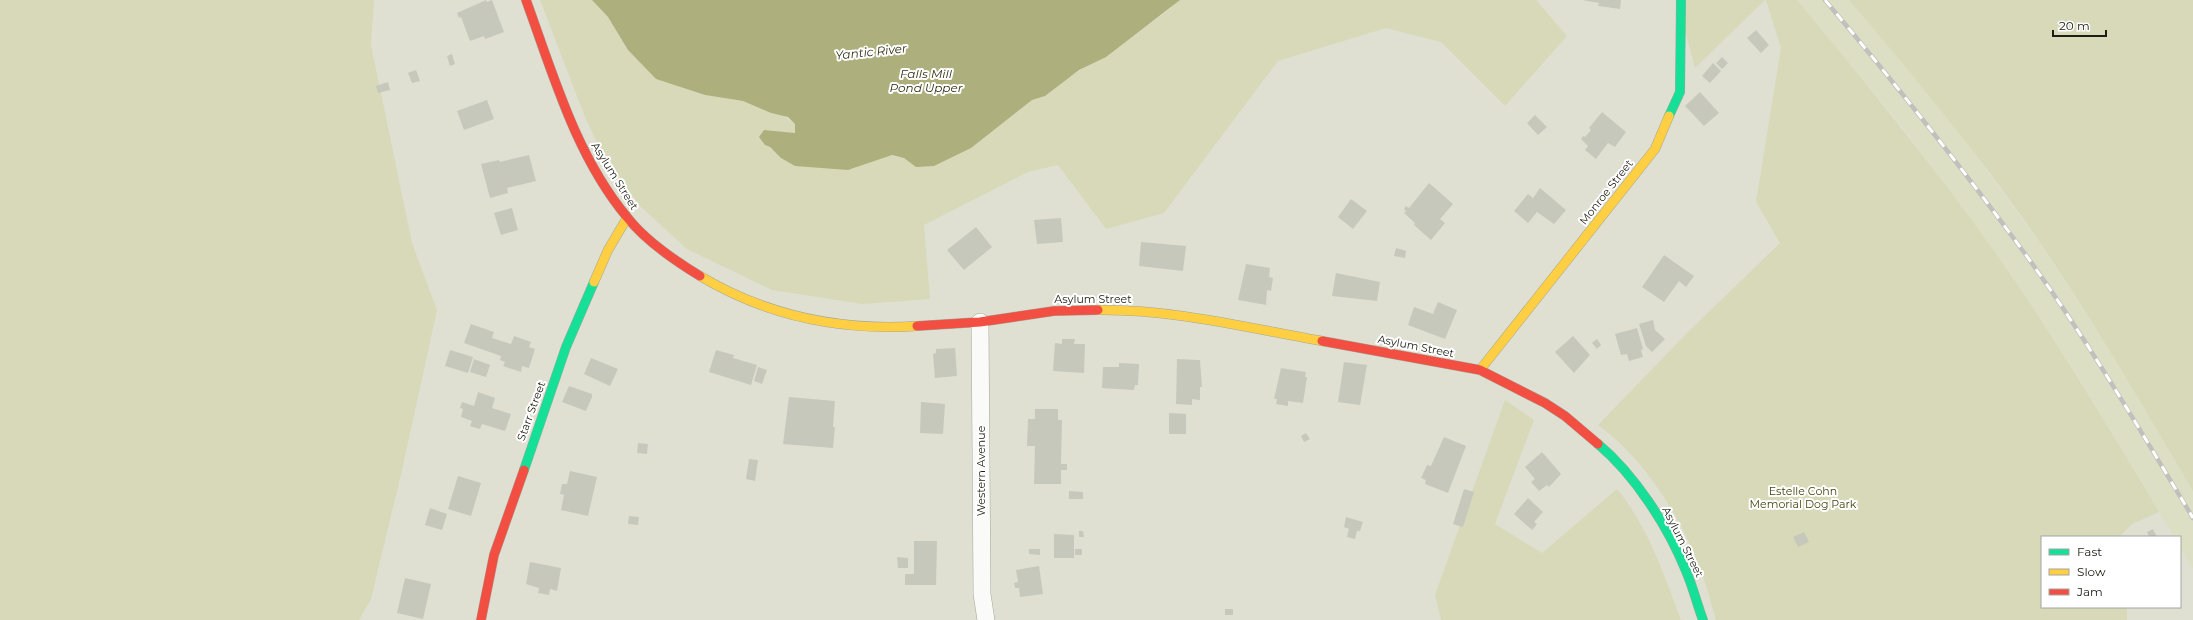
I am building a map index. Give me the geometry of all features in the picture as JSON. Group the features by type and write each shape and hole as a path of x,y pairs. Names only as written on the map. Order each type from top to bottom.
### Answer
{"street":[{"name":"Asylum Street","path":"526,0 559,92 592,166 627,218 674,260 717,286 751,302 788,315 822,323 853,327 889,328 980,322 1054,311 1128,310 1194,318 1480,370 1545,403 1564,416 1615,458 1656,513 1686,570 1703,620"},
{"name":"Monroe Street","path":"1480,370 1656,149 1680,92 1681,0"},
{"name":"Starr Street","path":"481,620 494,555 566,347 608,250 627,218"},
{"name":"Western Avenue","path":"980,322 982,594 986,620"}],"shaded area":[{"path":"1797,0 1849,0 1946,115 2042,246 2109,348 2193,491 2193,569 2181,550 2181,536 2173,536 2079,379 1994,251 1903,128"}],"green space":[{"path":"0,0 374,0 371,45 412,243 437,310 402,470 371,599 359,620 0,620"},
{"path":"540,0 592,0 608,17 628,50 656,79 705,95 743,101 771,113 784,116 795,124 795,133 764,130 766,145 783,159 797,166 853,169 887,155 904,158 967,150 1032,100 1119,46 1170,9 1178,0 1536,0 1567,36 1505,106 1441,42 1386,28 1278,61 1164,213 1106,229 1058,165 1028,172 924,225 930,299 863,304 772,290 687,249 640,206 603,155 585,117"},
{"path":"1677,0 1765,0 1695,68"},
{"name":"Estelle Cohn Memorial Dog Park","path":"1766,0 1797,0 1873,93 1971,219 2037,315 2099,412 2159,512 2132,524 2120,536 2041,536 2041,608 2127,608 2127,620 1716,620 1707,588 1698,564 1677,519 1655,484 1642,467 1614,438 1598,425 1688,332 1780,243 1756,202 1781,48"},
{"path":"1849,0 2193,0 2193,491 2101,337 2021,215 1974,152 1900,60"},
{"path":"1505,400 1534,420 1495,524 1542,553 1617,489 1628,503 1646,535 1681,620 1441,620 1435,595"}],"water":[{"name":"Falls Mill Pond Upper","path":"592,0 1180,0 1106,57 1079,70 1045,96 1032,100 971,148 934,166 916,167 904,158 892,155 848,170 795,166 781,158 770,147 765,145 759,137 764,130 795,133 795,124 788,117 771,113 743,101 705,95 656,79 628,50 608,17"}],"building":[{"path":"486,0 487,2 492,0 504,32 485,39 484,36 470,41 461,17 459,18 457,13"},
{"path":"1582,0 1621,0 1620,9 1598,6 1599,3"},
{"path":"1756,30 1769,45 1761,53 1747,38"},
{"path":"452,54 455,64 450,66 447,56"},
{"path":"1722,57 1728,63 1722,69 1716,63"},
{"path":"1713,63 1721,71 1710,83 1702,76"},
{"path":"416,70 420,81 412,83 408,73"},
{"path":"388,82 390,90 378,93 376,86"},
{"path":"1700,92 1719,113 1704,126 1685,106"},
{"path":"487,100 494,119 464,130 457,111"},
{"path":"1602,112 1626,132 1615,147 1608,143 1596,159 1585,150 1588,146 1581,139 1591,130 1589,128"},
{"path":"1535,115 1547,127 1538,135 1527,123"},
{"path":"529,155 536,181 507,188 508,193 490,198 481,164 499,160 500,162"},
{"path":"1429,183 1453,204 1440,219 1445,223 1431,240 1414,225 1415,223 1404,213 1406,211 1404,209 1406,206 1409,208"},
{"path":"1540,188 1566,210 1554,224 1537,212 1528,223 1514,211 1528,194 1533,198"},
{"path":"1351,199 1367,211 1353,229 1338,217"},
{"path":"512,208 518,230 501,235 494,213"},
{"path":"1061,218 1063,242 1037,244 1034,220"},
{"path":"976,227 992,247 964,270 947,250"},
{"path":"1141,242 1186,246 1183,271 1139,266"},
{"path":"1396,248 1406,251 1405,258 1394,256"},
{"path":"1664,255 1694,276 1686,287 1679,281 1664,302 1642,287"},
{"path":"1246,264 1270,268 1269,277 1273,278 1271,291 1267,290 1266,305 1238,300"},
{"path":"1336,273 1380,282 1377,301 1332,296"},
{"path":"1438,302 1457,310 1445,339 1408,325 1414,307 1433,314"},
{"path":"1653,320 1655,330 1665,339 1652,352 1646,346 1639,324"},
{"path":"471,324 494,332 492,338 511,344 514,336 531,342 529,347 535,349 529,368 522,366 521,372 503,366 505,362 500,360 501,356 464,343"},
{"path":"1637,328 1643,349 1641,350 1643,357 1629,361 1627,354 1621,355 1615,334"},
{"path":"1573,336 1590,355 1574,373 1555,352"},
{"path":"1062,339 1075,339 1074,344 1085,344 1084,373 1053,371 1055,343 1062,344"},
{"path":"1597,339 1601,345 1597,349 1592,343"},
{"path":"955,348 957,376 935,378 933,354 936,353 936,349"},
{"path":"450,350 473,357 468,373 445,366"},
{"path":"716,350 734,355 733,358 757,365 751,385 709,372"},
{"path":"591,358 618,369 610,386 584,374"},
{"path":"474,359 490,365 486,377 470,372"},
{"path":"1177,359 1200,360 1202,387 1200,387 1200,400 1192,399 1192,405 1176,404"},
{"path":"1344,362 1367,365 1360,405 1338,402"},
{"path":"1119,363 1139,364 1138,385 1135,385 1134,390 1102,388 1103,367 1119,367"},
{"path":"758,367 767,370 762,384 754,381"},
{"path":"1281,368 1306,372 1305,377 1307,377 1303,403 1288,401 1288,406 1276,404 1277,399 1274,399"},
{"path":"569,386 592,394 586,411 562,402"},
{"path":"478,392 495,398 492,408 511,414 505,431 482,424 480,429 470,426 472,421 461,417 463,409 460,408 462,402 474,406"},
{"path":"789,397 835,401 833,448 783,444"},
{"path":"921,402 945,404 943,434 920,433"},
{"path":"1035,409 1058,409 1058,420 1062,420 1061,464 1067,464 1067,470 1061,470 1061,484 1034,484 1035,446 1027,446 1028,419 1035,419"},
{"path":"1169,413 1186,414 1186,434 1169,434"},
{"path":"1306,433 1310,439 1304,442 1301,436"},
{"path":"1444,437 1466,446 1448,493 1425,484 1426,480 1421,478 1427,465 1431,466"},
{"path":"638,443 648,444 647,454 637,453"},
{"path":"1542,452 1561,474 1549,487 1547,485 1539,491 1531,482 1535,479 1525,467"},
{"path":"749,459 758,460 755,481 746,479"},
{"path":"570,471 597,477 588,516 561,510 564,495 560,494 562,484 567,484"},
{"path":"458,476 481,483 471,516 448,509"},
{"path":"1464,489 1474,492 1463,527 1453,524"},
{"path":"1069,491 1083,492 1083,499 1069,499"},
{"path":"1528,498 1543,512 1534,522 1537,524 1532,530 1514,514"},
{"path":"430,508 447,514 442,530 425,525"},
{"path":"629,516 639,517 638,525 628,524"},
{"path":"1346,517 1363,522 1360,531 1357,531 1355,539 1347,537 1349,529 1344,527"},
{"path":"2153,529 2156,536 2149,536 2147,532"},
{"path":"1079,531 1083,531 1084,537 1079,537"},
{"path":"1804,532 1809,542 1798,547 1793,537"},
{"path":"1054,534 1074,535 1074,558 1054,558"},
{"path":"914,541 937,541 936,585 905,585 905,574 914,574"},
{"path":"1029,549 1040,549 1040,555 1029,554"},
{"path":"1075,549 1082,549 1082,555 1075,555"},
{"path":"897,557 908,558 908,568 898,568"},
{"path":"530,562 561,568 557,591 550,589 549,595 538,593 539,588 526,584"},
{"path":"1039,566 1043,594 1020,597 1019,588 1015,588 1014,583 1018,582 1016,570"},
{"path":"405,578 431,584 423,619 397,613"},
{"path":"1225,609 1233,609 1233,615 1225,615"}],"railway":[{"path":"1825,0 1951,155 2046,283 2111,383 2193,518"}],"traffic: fast":[{"path":"1669,116 1680,92 1681,0"},
{"path":"524,470 566,347 594,282"},
{"path":"1598,444 1624,470 1649,502 1660,519 1679,554 1691,583 1703,620"}],"traffic: slow":[{"path":"1480,370 1655,149 1669,116"},
{"path":"594,282 608,250 627,218"},
{"path":"700,276 725,290 751,301 778,311 804,318 860,326 917,326"},
{"path":"1098,310 1182,316 1322,341"}],"traffic: jam":[{"path":"526,0 556,85 580,141 609,193 642,234 671,257 700,276"},
{"path":"917,326 980,322 1054,311 1098,310"},
{"path":"1322,341 1480,370 1545,403 1565,416 1598,444"},
{"path":"481,620 494,555 524,470"}],"water label":[{"name":"Yantic River","path":"871,52"}]}
